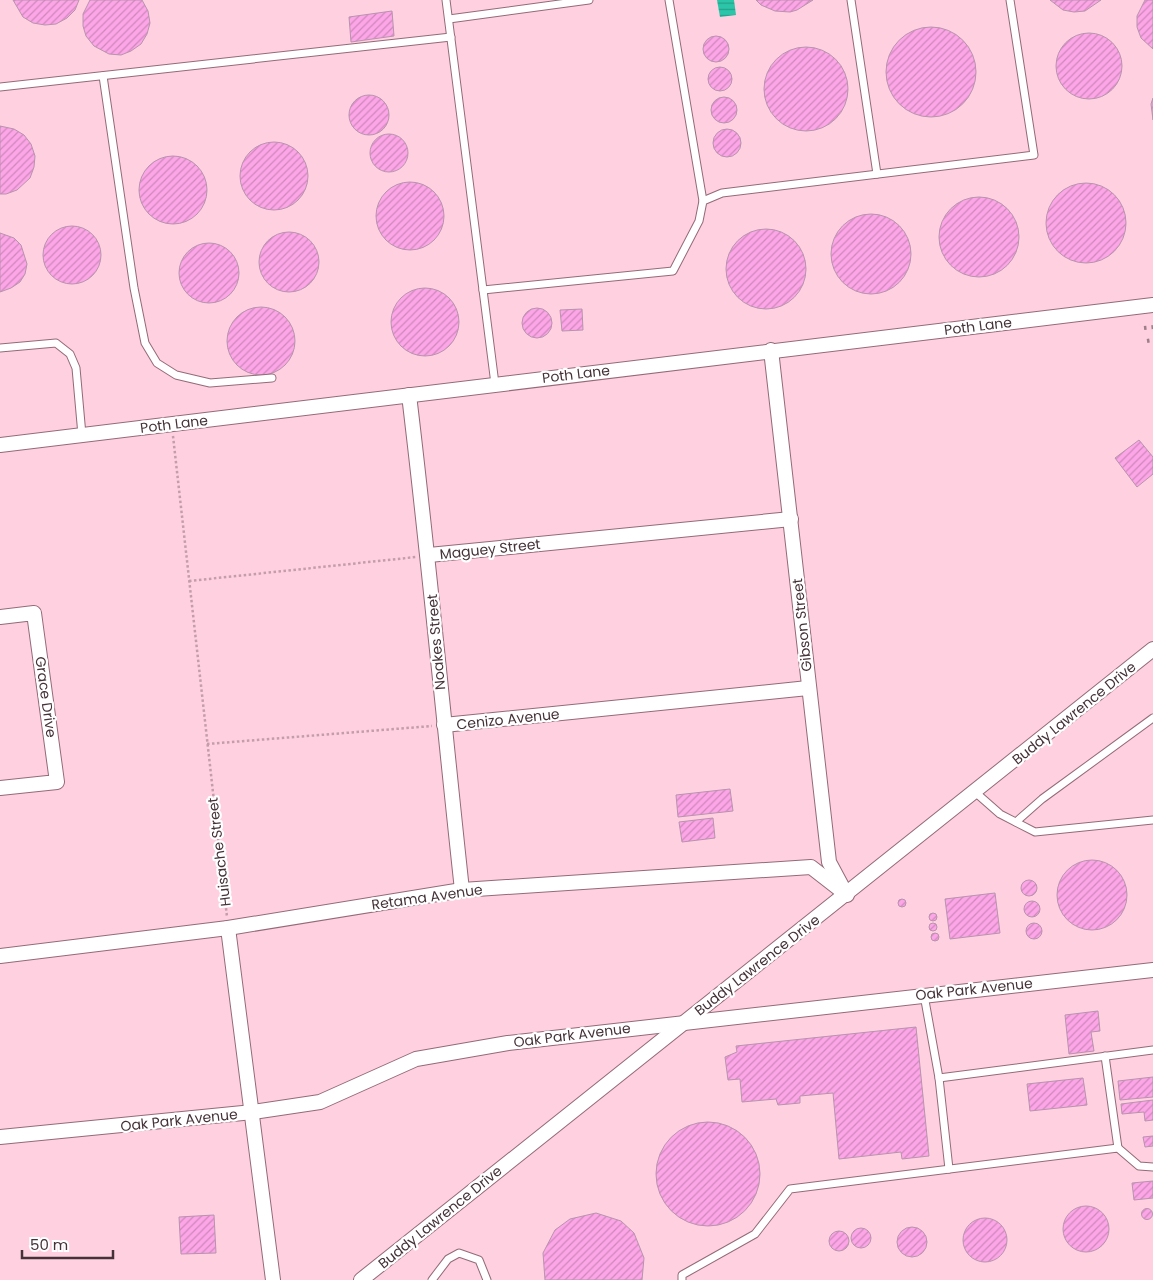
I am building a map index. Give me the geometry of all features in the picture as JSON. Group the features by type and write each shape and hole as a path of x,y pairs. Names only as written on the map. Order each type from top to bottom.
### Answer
{"street":[{"name":"Poth Lane","path":"0,446 771,350 1153,306"},
{"name":"Gibson Street","path":"771,350 829,862 847,895"},
{"name":"Noakes Street","path":"409,395 429,555 444,726 462,890"},
{"name":"Maguey Street","path":"429,555 791,519"},
{"name":"Grace Drive","path":"0,617 34,613 57,782 0,788"},
{"name":"Buddy Lawrence Drive","path":"361,1280 847,895 1153,649"},
{"name":"Cenizo Avenue","path":"444,726 808,688"},
{"name":"Retama Avenue","path":"0,956 228,928 462,890 812,867 847,895"},
{"path":"228,928 274,1280"},
{"name":"Oak Park Avenue","path":"0,1137 253,1112 320,1102 416,1059 508,1043 1153,970"}],"lane":[{"path":"446,0 496,384"},
{"path":"448,19 588,0"},
{"path":"483,290 673,271 699,220 703,201 669,0"},
{"path":"851,0 877,174"},
{"path":"703,201 722,193 1034,155 1010,0"},
{"path":"0,87 451,36"},
{"path":"103,76 132,279 145,343 157,363 176,375 210,383 272,378"},
{"path":"0,348 56,343 69,354 76,368 82,435"},
{"path":"1016,822 1042,799 1153,718"},
{"path":"975,792 1000,814 1035,832 1153,820"},
{"path":"924,995 939,1078 949,1169"},
{"path":"939,1078 1153,1050"},
{"path":"1105,1056 1118,1148 1138,1166 1153,1167"},
{"path":"682,1280 682,1275 692,1268 755,1234 790,1189 1118,1148"},
{"path":"432,1280 448,1259 459,1253 479,1260 488,1280"}],"path":[{"name":"Huisache Street","path":"171,424 228,928"},
{"name":"Maguey Street","path":"189,581 429,555"},
{"name":"Cenizo Avenue","path":"207,744 444,726"}],"shaded area":[{"path":"717,0 734,0 736,15 720,17"}],"building":[{"path":"13,0 79,0 75,10 67,18 56,24 45,25 33,23 23,17"},
{"path":"90,0 142,0 148,11 150,23 147,34 141,44 121,55 109,54 94,46 86,36 83,26 83,14"},
{"path":"756,0 813,0 790,12 775,11 761,5"},
{"path":"1050,0 1101,0 1085,11 1074,12 1063,10"},
{"path":"1145,0 1153,0 1153,49 1141,38 1137,27 1137,16"},
{"path":"392,11 394,36 351,42 349,17"},
{"path":"931,27 948,31 963,40 972,55 976,72 972,89 963,104 948,113 931,117 914,113 899,104 890,89 886,72 890,55 899,40 914,31"},
{"path":"1082,33 1096,33 1108,38 1117,47 1122,59 1120,79 1113,90 1096,99 1082,99 1070,94 1061,85 1056,73 1056,59 1061,47 1070,38"},
{"path":"716,36 726,39 729,49 726,59 716,62 706,59 703,49 706,39"},
{"path":"806,47 822,50 836,59 845,73 848,89 845,105 836,119 822,128 806,131 790,128 776,119 767,105 764,89 767,73 776,59 790,50"},
{"path":"720,67 729,70 732,79 729,88 720,91 711,88 708,79 711,70"},
{"path":"369,95 383,101 389,115 383,129 369,135 355,129 349,115 355,101"},
{"path":"724,97 733,101 737,110 733,119 724,123 715,119 711,110 715,101"},
{"path":"1153,98 1153,120 1151,104"},
{"path":"0,126 14,129 24,135 31,144 35,156 30,178 17,190 6,194 0,194"},
{"path":"727,129 737,133 741,143 737,153 727,157 717,153 713,143 717,133"},
{"path":"389,134 403,139 408,153 403,167 389,172 375,167 370,153 375,139"},
{"path":"267,142 281,142 293,147 303,157 308,169 308,183 303,195 293,205 281,210 267,210 255,205 245,195 240,183 240,169 245,157 255,147"},
{"path":"173,156 186,159 197,166 204,177 207,190 204,203 197,214 186,221 173,224 160,221 149,214 142,203 139,190 142,177 149,166 160,159"},
{"path":"410,182 423,185 434,192 441,203 444,216 441,229 434,240 423,247 410,250 397,247 386,240 379,229 376,216 379,203 386,192 397,185"},
{"path":"1078,183 1094,183 1115,194 1126,215 1126,231 1115,252 1094,263 1078,263 1064,257 1052,245 1046,231 1046,215 1052,201 1064,189"},
{"path":"971,197 987,197 1008,208 1019,229 1019,245 1008,266 987,277 971,277 957,271 945,259 939,245 939,229 945,215 957,203"},
{"path":"863,214 879,214 900,225 911,246 911,262 900,283 879,294 863,294 849,288 837,276 831,262 831,246 837,232 849,220"},
{"path":"66,226 78,226 93,234 101,249 101,261 93,276 78,284 66,284 51,276 43,261 43,249 51,234"},
{"path":"758,229 774,229 795,240 806,261 806,277 795,298 774,309 758,309 744,303 732,291 726,277 726,261 732,247 744,235"},
{"path":"283,232 295,232 306,237 314,245 319,256 317,274 306,287 295,292 283,292 272,287 264,279 259,268 259,256 264,245 272,237"},
{"path":"0,233 14,238 21,245 27,264 25,274 20,282 0,292"},
{"path":"203,243 215,243 226,248 234,256 239,267 237,285 226,298 215,303 203,303 192,298 184,290 179,279 179,267 184,256 192,248"},
{"path":"432,288 444,294 453,303 459,315 457,335 449,346 432,356 418,356 401,346 393,335 391,315 401,298 412,290"},
{"path":"261,307 274,310 285,317 292,328 295,341 292,354 285,365 274,372 261,375 248,372 237,365 230,354 227,341 230,328 237,317 248,310"},
{"path":"537,308 547,313 552,323 547,333 537,338 527,333 522,323 527,313"},
{"path":"582,309 583,330 562,331 560,310"},
{"path":"1139,440 1153,457 1153,474 1137,487 1115,458"},
{"path":"730,789 733,811 678,817 676,795"},
{"path":"713,818 715,838 682,842 679,822"},
{"path":"1092,860 1105,863 1117,870 1124,882 1127,895 1124,908 1117,920 1105,927 1092,930 1079,927 1067,920 1060,908 1057,895 1060,882 1067,870 1079,863"},
{"path":"1026,880 1032,880 1037,885 1035,894 1026,896 1021,891 1021,885"},
{"path":"995,893 1000,933 950,939 945,899"},
{"path":"902,899 906,903 902,907 898,903"},
{"path":"1029,901 1035,901 1040,906 1038,915 1029,917 1024,912 1024,906"},
{"path":"933,913 937,917 933,921 929,917"},
{"path":"933,923 937,927 933,931 929,927"},
{"path":"1031,923 1037,923 1042,928 1040,937 1031,939 1026,934 1026,928"},
{"path":"935,933 939,937 935,941 931,937"},
{"path":"1098,1011 1100,1031 1091,1032 1094,1051 1069,1054 1065,1015"},
{"path":"916,1027 929,1156 902,1159 901,1152 839,1159 833,1093 800,1096 800,1103 778,1105 776,1099 742,1102 740,1079 728,1080 725,1057 737,1052 736,1046"},
{"path":"1153,1077 1153,1097 1120,1100 1118,1081"},
{"path":"1083,1078 1087,1105 1030,1111 1027,1084"},
{"path":"1153,1100 1153,1120 1145,1121 1144,1112 1122,1114 1121,1104"},
{"path":"708,1122 728,1126 745,1137 756,1154 760,1174 756,1194 745,1211 728,1222 708,1226 688,1222 671,1211 660,1194 656,1174 660,1154 671,1137 688,1126"},
{"path":"1153,1136 1153,1146 1145,1147 1143,1137"},
{"path":"1153,1181 1153,1198 1134,1200 1132,1183"},
{"path":"1086,1206 1099,1210 1105,1216 1109,1229 1105,1242 1099,1248 1086,1252 1073,1248 1067,1242 1063,1229 1067,1216 1073,1210"},
{"path":"1147,1208 1153,1214 1147,1220 1141,1214"},
{"path":"596,1213 621,1221 634,1233 644,1258 642,1280 545,1280 543,1253 555,1230 570,1219"},
{"path":"214,1215 216,1253 181,1254 179,1217"},
{"path":"989,1218 1001,1224 1006,1231 1006,1249 1001,1256 994,1261 981,1262 973,1259 966,1252 963,1236 966,1228 973,1221"},
{"path":"912,1227 923,1231 927,1242 923,1253 912,1257 901,1253 897,1242 901,1231"},
{"path":"861,1228 868,1231 871,1238 868,1245 861,1248 854,1245 851,1238 854,1231"},
{"path":"839,1231 846,1234 849,1241 846,1248 839,1251 832,1248 829,1241 832,1234"}],"railway":[{"path":"1144,328 1153,327"},
{"path":"1147,341 1153,340"}]}
